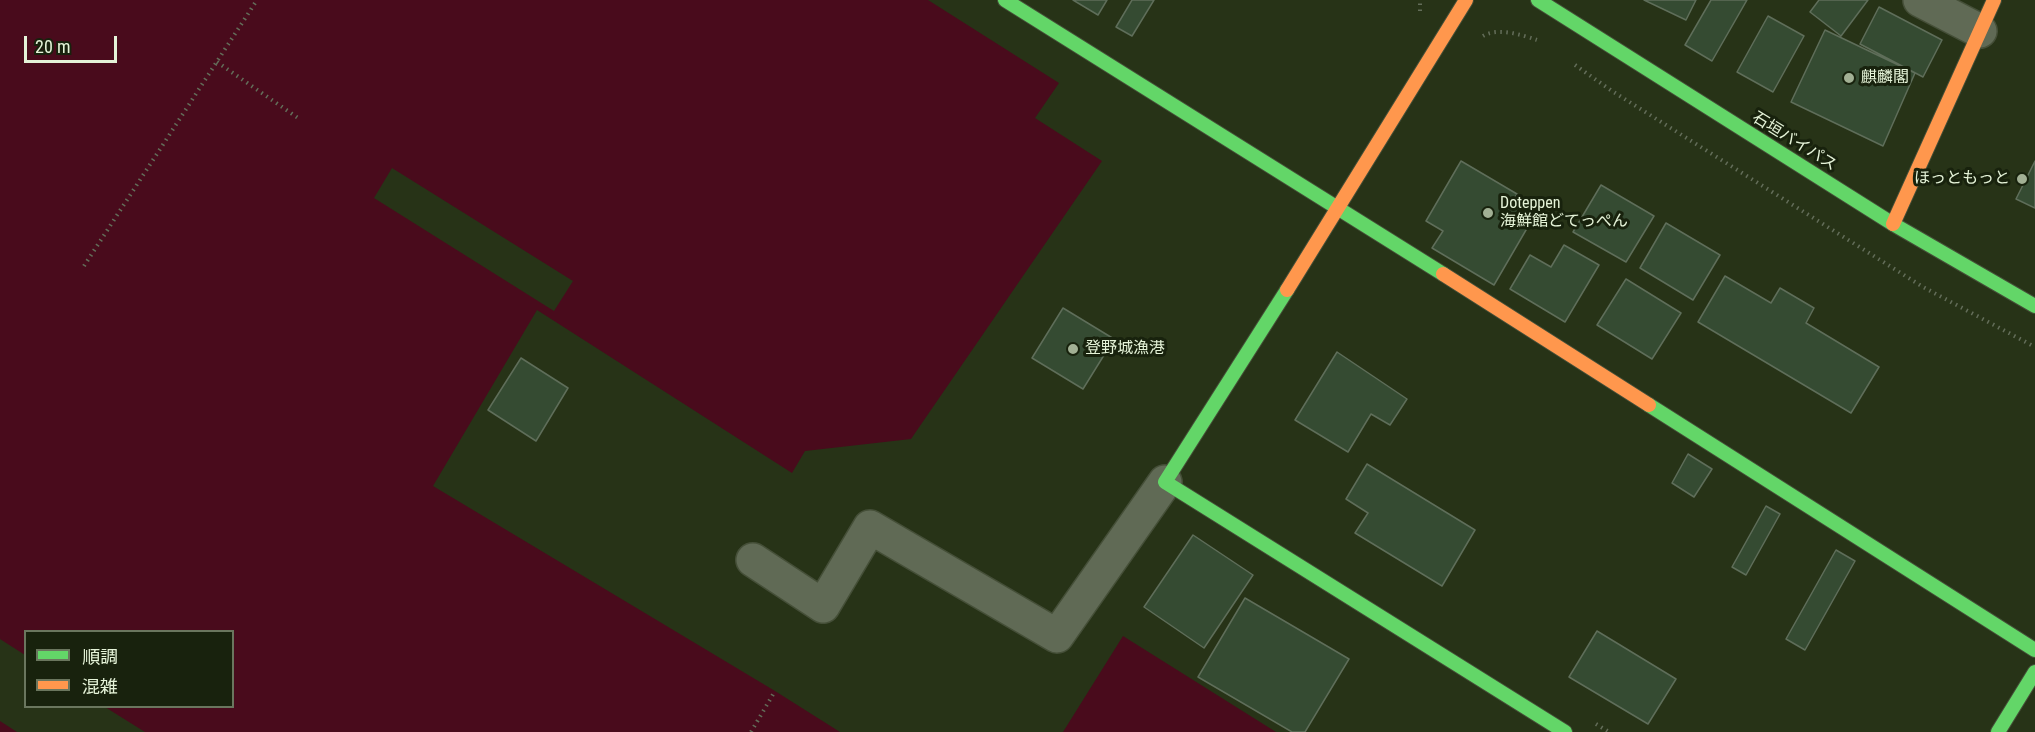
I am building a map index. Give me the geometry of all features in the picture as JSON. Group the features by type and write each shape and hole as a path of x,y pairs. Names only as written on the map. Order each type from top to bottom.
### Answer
{"main road":[{"path":"1005,0 2035,650"},
{"path":"1466,0 1338,209 1164,482 1566,732"},
{"name":"石垣バイパス","path":"1538,0 1893,224 2035,306"},
{"path":"1893,224 1994,0"},
{"path":"1998,732 2035,672"}],"street":[{"path":"1920,0 1980,31"},
{"path":"753,560 824,606 870,527 1058,636 1164,482"}],"path":[{"path":"84,266 257,0"},
{"path":"1478,40 1487,33 1515,33 1542,41"},
{"path":"1568,60 1612,91 1923,287 2035,346"},
{"path":"217,62 298,118"},
{"path":"751,732 775,691"},
{"path":"1589,720 1609,732"}],"shaded area":[{"path":"0,0 928,0 1059,83 1035,118 1102,161 911,439 805,451 792,473 537,310 433,486 840,732 0,732"},
{"path":"1123,636 1276,732 1063,732"}],"pier":[{"path":"392,168 573,281 554,311 374,198"},
{"path":"0,639 24,654 24,708 107,708 145,732 17,732 0,721"}],"building":[{"path":"1073,0 1107,0 1098,15"},
{"path":"1132,0 1154,0 1132,36 1116,27"},
{"path":"1644,0 1696,0 1686,20"},
{"path":"1711,0 1747,0 1712,61 1685,45"},
{"path":"1819,0 1868,0 1841,36 1810,12"},
{"path":"1879,7 1942,40 1923,77 1860,44"},
{"path":"1768,16 1804,36 1773,92 1737,72"},
{"path":"1825,30 1915,73 1883,146 1791,102"},
{"path":"1461,161 1517,194 1510,205 1533,218 1494,285 1432,248 1443,231 1426,221"},
{"path":"2035,161 2035,208 2016,199"},
{"path":"1601,185 1654,216 1626,262 1573,232"},
{"path":"1666,223 1720,255 1693,300 1640,268"},
{"path":"1564,245 1599,265 1565,322 1510,289 1530,255 1551,267"},
{"path":"1725,276 1771,303 1780,288 1814,308 1806,323 1879,367 1851,413 1698,322"},
{"path":"1626,279 1681,313 1652,359 1597,325"},
{"name":"登野城漁港","path":"1063,308 1114,339 1083,389 1032,358"},
{"path":"1337,352 1407,399 1390,425 1371,414 1348,452 1295,420"},
{"path":"521,358 568,388 536,441 488,410"},
{"path":"1688,454 1712,469 1694,497 1672,483"},
{"path":"1367,464 1475,530 1442,586 1355,533 1368,513 1346,499"},
{"path":"1766,506 1780,514 1746,575 1732,567"},
{"path":"1193,535 1253,575 1204,648 1144,607"},
{"path":"1836,550 1855,561 1805,650 1786,639"},
{"path":"1245,598 1349,659 1305,732 1292,732 1198,677"},
{"path":"1597,631 1676,679 1648,724 1569,677"}],"traffic: fast":[{"path":"1005,0 1443,274"},
{"path":"1538,0 1893,224 2035,306"},
{"path":"1287,290 1165,482 1565,732"},
{"path":"1649,405 2035,650"},
{"path":"1998,732 2035,672"}],"traffic: slow":[{"path":"1287,290 1466,0"},
{"path":"1893,224 1994,0"},
{"path":"1443,274 1649,405"}],"place":[{"name":"麒麟閣","path":"1849,78"},
{"name":"ほっともっと","path":"2022,179"},
{"name":"Doteppen 海鮮館どてっぺん","path":"1488,213"},
{"name":"登野城漁港","path":"1073,349"}]}
